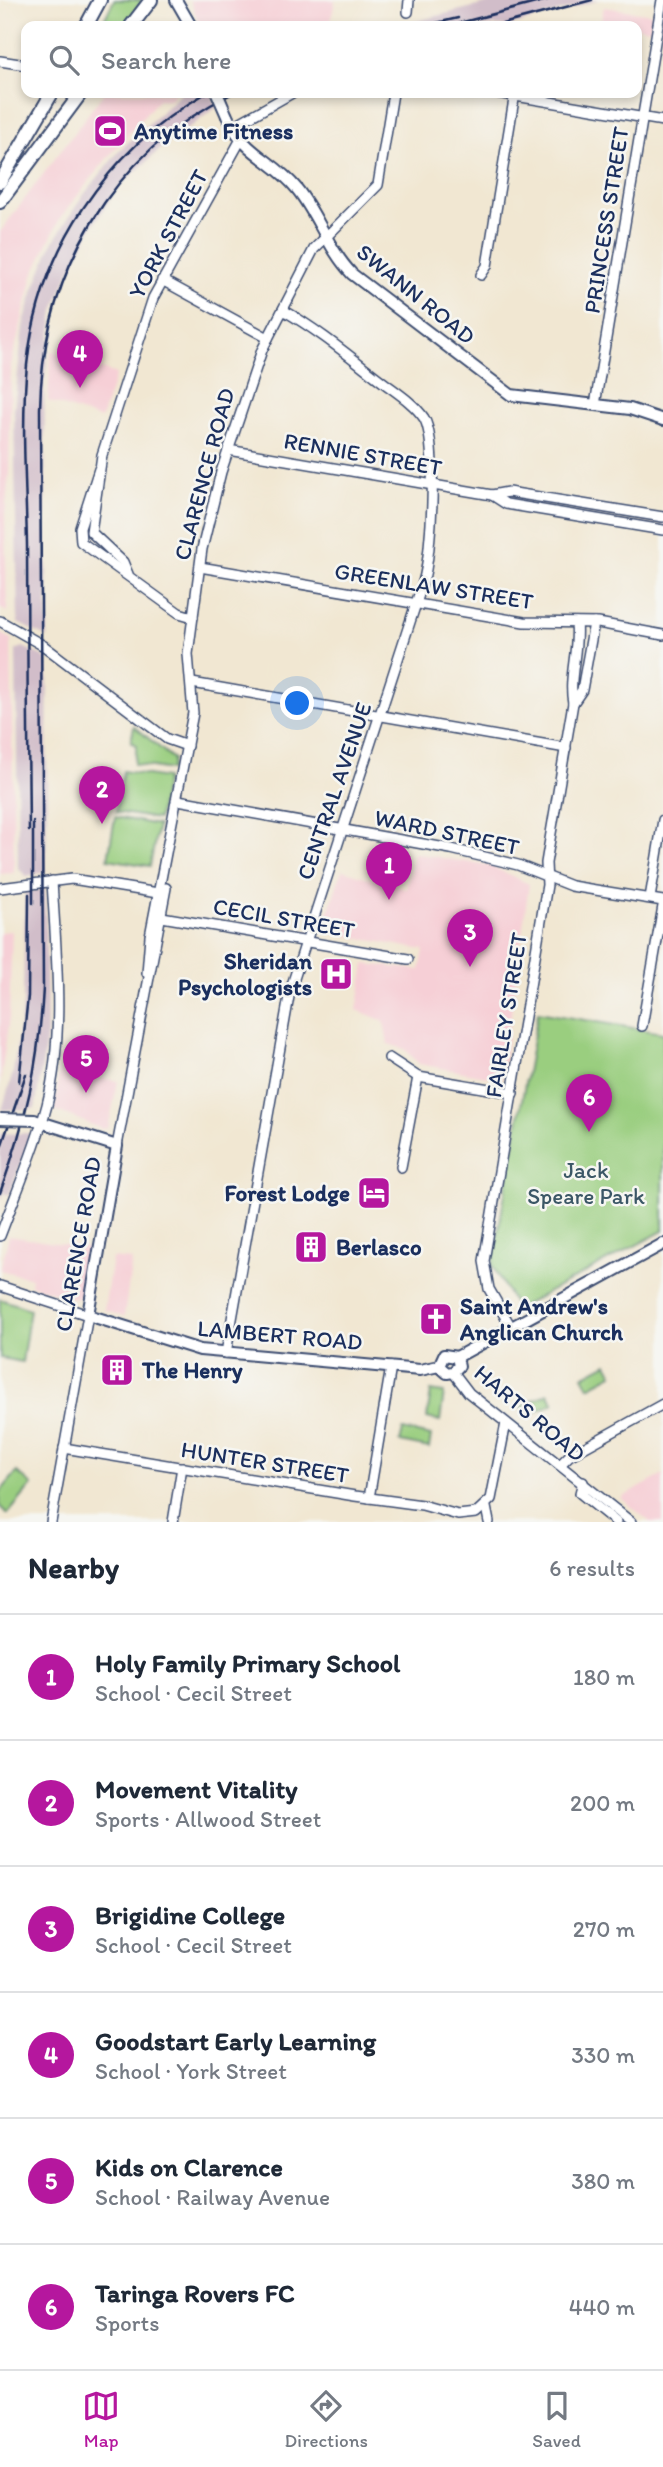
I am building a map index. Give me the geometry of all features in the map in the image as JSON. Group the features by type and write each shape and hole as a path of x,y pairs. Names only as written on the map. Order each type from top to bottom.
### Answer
{"highway":[{"path":"90,21 100,0"},
{"path":"135,21 151,0"},
{"path":"1,178 47,98"},
{"path":"0,202 76,98"}],"main road":[{"path":"176,0 188,21"},
{"name":"SWANN ROAD","path":"219,98 240,141 296,188 341,262 360,282 508,393 644,412 663,419"},
{"path":"0,1121 38,1121 117,1146"},
{"name":"CLARENCE ROAD","path":"88,1315 117,1146"},
{"path":"457,1357 459,1366 453,1372 447,1373 439,1366 444,1355 457,1357 663,1244"},
{"name":"LAMBERT ROAD","path":"88,1315 192,1349 421,1370 439,1366"}],"street":[{"path":"408,12 409,0"},
{"name":"PRINCESS STREET","path":"595,405 662,0"},
{"path":"0,61 21,65"},
{"path":"230,121 281,98"},
{"name":"CLARENCE ROAD","path":"117,1146 194,708 188,657 200,567 228,450 268,338 314,249 377,185 392,98"},
{"path":"481,275 487,266 514,98"},
{"path":"536,98 663,121"},
{"name":"YORK STREET","path":"193,617 179,613 84,545 80,537 93,480 100,467 120,396 162,279 240,141"},
{"path":"162,279 268,338"},
{"name":"CENTRAL AVENUE","path":"226,1353 290,991 429,559 429,430 416,408 304,321 284,310"},
{"name":"RENNIE STREET","path":"228,450 492,495 508,492 663,517"},
{"name":"RENNIE STREET","path":"492,495 506,504 663,530"},
{"name":"GREENLAW STREET","path":"200,567 524,622 594,623 663,635"},
{"path":"0,621 44,646 167,739 187,746"},
{"name":"FAIRLEY STREET","path":"511,1327 489,1289 484,1266 573,703 571,690 578,646 576,623"},
{"name":"FAIRLEY STREET","path":"573,703 582,690 594,623"},
{"path":"192,683 566,748"},
{"name":"WARD STREET","path":"178,800 492,858 571,886 650,898 663,903"},
{"path":"650,898 663,820"},
{"path":"1,889 79,879 162,894"},
{"path":"0,1236 52,1075 57,1025 52,881"},
{"path":"642,1026 663,903"},
{"name":"CECIL STREET","path":"157,916 408,959"},
{"path":"389,1058 418,1077 513,1093"},
{"path":"401,1167 418,1077"},
{"name":"LAMBERT ROAD","path":"0,1286 88,1315"},
{"name":"CLARENCE ROAD","path":"51,1522 88,1315"},
{"path":"369,1498 391,1367"},
{"name":"HARTS ROAD","path":"453,1372 469,1393 631,1522"},
{"path":"560,1465 569,1456 663,1404"},
{"path":"460,1517 474,1514 486,1507 492,1494 506,1423"},
{"name":"HUNTER STREET","path":"64,1448 434,1509 444,1517 460,1517"},
{"path":"173,1522 182,1467"},
{"name":"HARTS ROAD","path":"583,1482 580,1492 616,1522"},
{"path":"486,1507 489,1522"},
{"path":"432,1522 434,1509"}],"shaded area":[{"path":"190,0 335,0 331,21 198,21"},
{"path":"501,0 599,0 527,21 417,21"},
{"path":"604,7 652,14 650,29 642,28 642,21 601,21"},
{"path":"100,98 171,98 159,99 60,218 33,275 11,365 9,473 5,515 7,612 0,608 0,232"},
{"path":"177,98 213,98 217,107 161,148 116,190 91,229 54,310 44,384 48,638 18,623 14,410 23,326 52,244 82,197 119,151"},
{"path":"51,351 116,374 101,419 48,401"},
{"path":"0,633 11,639 14,873 0,874"},
{"path":"23,647 48,662 46,872 26,876 18,868 16,650"},
{"path":"414,853 490,866 529,884 502,1079 419,1064 405,1049 388,1044 384,1021 357,1010 365,964 420,970 424,950 323,929 342,870 406,889"},
{"path":"45,889 47,1035 35,1109 2,1110 13,1073 23,1003 25,892"},
{"path":"12,931 9,1018 0,1085 0,932"},
{"path":"59,1071 118,1081 108,1128 102,1129 55,1110"},
{"path":"0,1134 31,1135 9,1195 4,1193 0,1201"},
{"path":"9,1236 88,1248 80,1297 76,1299 46,1290 30,1284 31,1278 0,1270"},
{"path":"112,1258 132,1260 124,1317 104,1310"},
{"path":"663,1475 663,1522 650,1522 621,1498"}],"green space":[{"path":"114,0 143,0 127,21 104,21"},
{"path":"134,726 173,759 171,770 134,764 137,745 131,742"},
{"path":"123,771 166,778 158,819 116,812"},
{"path":"115,817 158,825 150,866 108,859"},
{"name":"Jack Speare Park","path":"538,1012 663,1033 663,1231 517,1309 492,1265"},
{"path":"0,1299 30,1309 22,1362 0,1358"},
{"path":"607,1363 613,1374 589,1387 583,1376"},
{"path":"431,1391 444,1393 440,1421 427,1418"},
{"path":"548,1393 554,1403 526,1417 521,1407"},
{"path":"403,1430 431,1436 429,1448 400,1442"},
{"path":"17,1472 32,1485 8,1514 0,1507 0,1492"}],"railway":[{"path":"467,21 547,0"},
{"path":"514,21 592,0"},
{"path":"445,21 458,18"},
{"path":"29,831 24,432 27,365 34,323 46,282 63,244 84,208 109,174 138,144 170,117 198,98"},
{"path":"0,1193 30,1092 43,988 40,409 44,359 54,311 70,266 91,223 118,184 151,149 189,119 225,98"},
{"path":"33,822 33,903"},
{"path":"19,1082 28,996 29,894"},
{"path":"0,1150 26,1074"}],"place":[{"name":"Anytime Fitness","path":"110,131"},
{"name":"Goodstart Early Learning","path":"80,388"},
{"name":"Movement Vitality","path":"102,824"},
{"name":"Holy Family Primary School","path":"389,900"},
{"name":"Brigidine College","path":"470,967"},
{"name":"Sheridan Psychologists","path":"336,974"},
{"name":"Kids on Clarence","path":"86,1093"},
{"name":"Taringa Rovers FC","path":"589,1132"},
{"name":"Forest Lodge","path":"374,1193"},
{"name":"Berlasco","path":"311,1247"},
{"name":"Saint Andrew's Anglican Church","path":"436,1319"},
{"name":"The Henry","path":"117,1370"}]}
